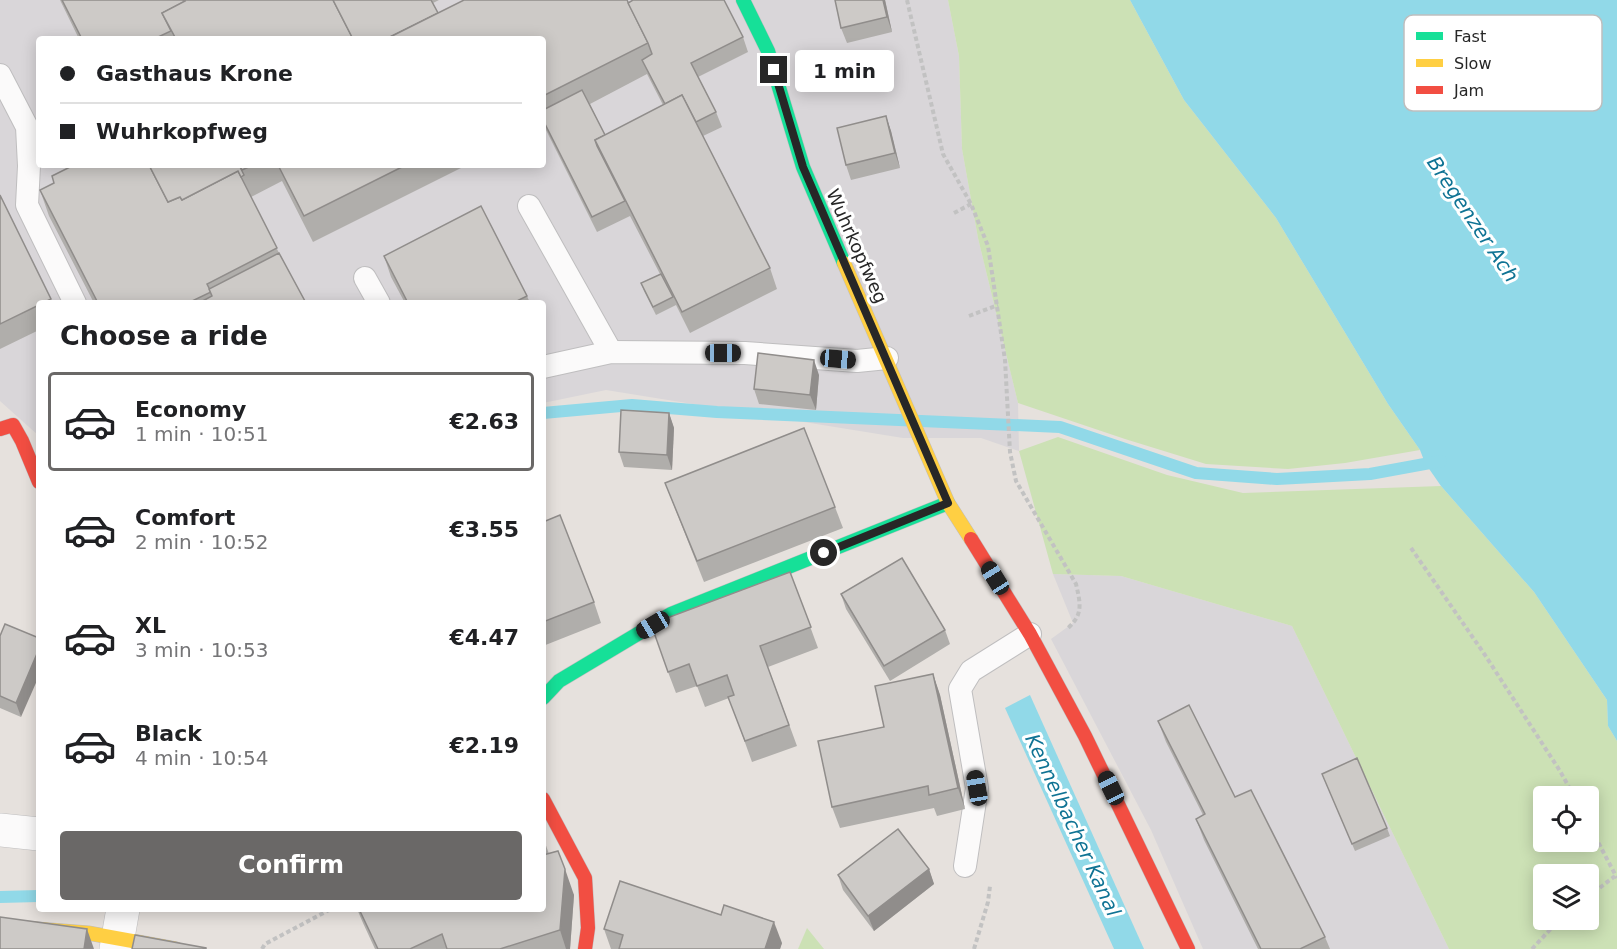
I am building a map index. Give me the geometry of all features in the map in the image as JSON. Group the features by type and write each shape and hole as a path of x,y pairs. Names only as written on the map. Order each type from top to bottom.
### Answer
{"street":[{"name":"Wuhrkopfweg","path":"743,0 768,51 803,167 948,503 1033,641 1088,742 1188,949"},
{"path":"0,429 13,425 36,475"},
{"path":"546,695 559,681 671,614 948,503"},
{"path":"546,806 585,878 588,928 585,949"},
{"path":"0,830 36,834"},
{"path":"0,926 120,928 176,949"}],"lane":[{"path":"0,75 27,127 29,166 27,206 74,300"},
{"path":"529,206 611,352"},
{"path":"365,278 376,300"},
{"path":"546,366 611,352 746,353 857,361 886,358"},
{"path":"965,866 977,788 960,689 971,670 1033,641"}],"path":[{"path":"908,0 943,154 971,204 988,246 1005,360 1010,452 1016,481 1076,584 1080,602 1078,619 1063,633 1033,641"},
{"path":"954,213 971,204"},
{"path":"969,316 998,305"},
{"path":"1411,548 1485,655 1568,786"},
{"path":"1599,844 1616,877 1599,889"},
{"path":"262,949 265,944 325,912"},
{"path":"1532,949 1550,930"}],"shaded area":[{"path":"0,0 948,0 959,56 962,149 978,238 1018,403 1019,451 981,438 903,438 606,390 546,402 546,300 36,300 36,433 0,401"},
{"path":"1053,574 1121,576 1292,626 1449,949 1203,949 1151,830 1051,639 1073,623"}],"green space":[{"path":"948,0 1130,0 1184,100 1276,218 1388,404 1420,450 1345,463 1288,469 1206,464 1018,403 978,238 962,149 959,56"},
{"path":"1058,437 1167,475 1243,493 1441,486 1534,592 1607,700 1608,726 1617,741 1617,949 1449,949 1292,626 1121,576 1053,574 1019,451"},
{"path":"807,928 824,949 798,949"}],"water":[{"name":"Bregenzer Ach","path":"1130,0 1617,0 1617,741 1608,726 1607,700 1534,592 1441,486 1425,463 1420,450 1388,404 1276,218 1184,100"},
{"name":"Kennelbacher Kanal","path":"1030,695 1144,949 1114,949 1005,708"}],"building":[{"path":"62,0 183,0 184,2 162,13 171,31 160,36 80,36"},
{"path":"333,0 351,36 174,36 162,13 185,1"},
{"path":"333,0 431,0 438,13 392,36 351,36"},
{"path":"464,0 627,0 648,43 546,94 546,36 392,36"},
{"path":"633,0 724,0 743,37 691,63 716,112 696,122 682,95 665,104 642,60 652,54 628,3"},
{"path":"835,0 883,0 887,17 841,28"},
{"path":"582,90 605,135 595,140 597,146 625,201 592,217 546,126 546,108"},
{"path":"682,95 770,268 682,312 595,140"},
{"path":"886,116 895,153 846,165 837,128"},
{"path":"68,168 151,168 168,202 180,197 182,200 238,171 277,248 207,284 211,292 194,300 96,300 40,190 54,183 52,176"},
{"path":"151,168 240,168 244,175 241,177 238,171 182,200 180,197 168,202"},
{"path":"280,168 400,168 304,216"},
{"path":"0,195 51,299 36,300 36,306 0,324"},
{"path":"481,206 527,296 519,300 406,300 384,256"},
{"path":"279,253 304,300 205,300 212,296 209,289"},
{"path":"661,274 673,297 653,307 641,283"},
{"path":"758,353 814,360 810,395 754,389"},
{"path":"621,410 669,413 667,455 619,452"},
{"path":"804,428 835,507 697,561 665,483"},
{"path":"560,515 594,602 546,621 546,521"},
{"path":"902,558 945,630 884,666 841,594"},
{"path":"790,572 811,627 760,646 789,725 745,741 728,697 734,695 727,675 697,686 689,664 668,672 651,624"},
{"path":"5,624 36,637 36,656 16,703 0,696 0,636"},
{"path":"933,674 958,788 929,795 928,786 832,807 818,741 884,727 875,686"},
{"path":"1189,705 1235,797 1251,790 1325,937 1300,949 1261,949 1196,819 1205,814 1158,721"},
{"path":"1357,758 1387,828 1352,844 1322,774"},
{"path":"898,829 929,869 868,916 838,875"},
{"path":"558,851 565,869 560,930 500,949 447,949 442,934 410,949 378,949 360,912 546,912 546,854"},
{"path":"620,881 721,915 724,905 774,922 765,949 619,949 623,935 604,929"},
{"path":"0,917 87,929 84,949 0,949"},
{"path":"135,935 206,948 206,949 132,949"}],"waterway":[{"path":"546,413 632,405 717,412 1060,427 1196,473 1277,479 1370,474 1441,461"},
{"path":"0,897 36,896"}],"traffic: fast":[{"path":"743,0 768,51 803,167 844,263"},
{"path":"546,695 559,681 671,614 948,503"}],"traffic: slow":[{"path":"844,263 948,503 971,539"},
{"path":"0,926 88,933 176,949"}],"traffic: jam":[{"path":"0,429 13,425 36,475"},
{"path":"971,539 1030,634 1085,736 1188,949"},
{"path":"546,805 585,878 588,928 585,949"}],"route":[{"path":"774,70 803,167 948,503 824,553"}]}
